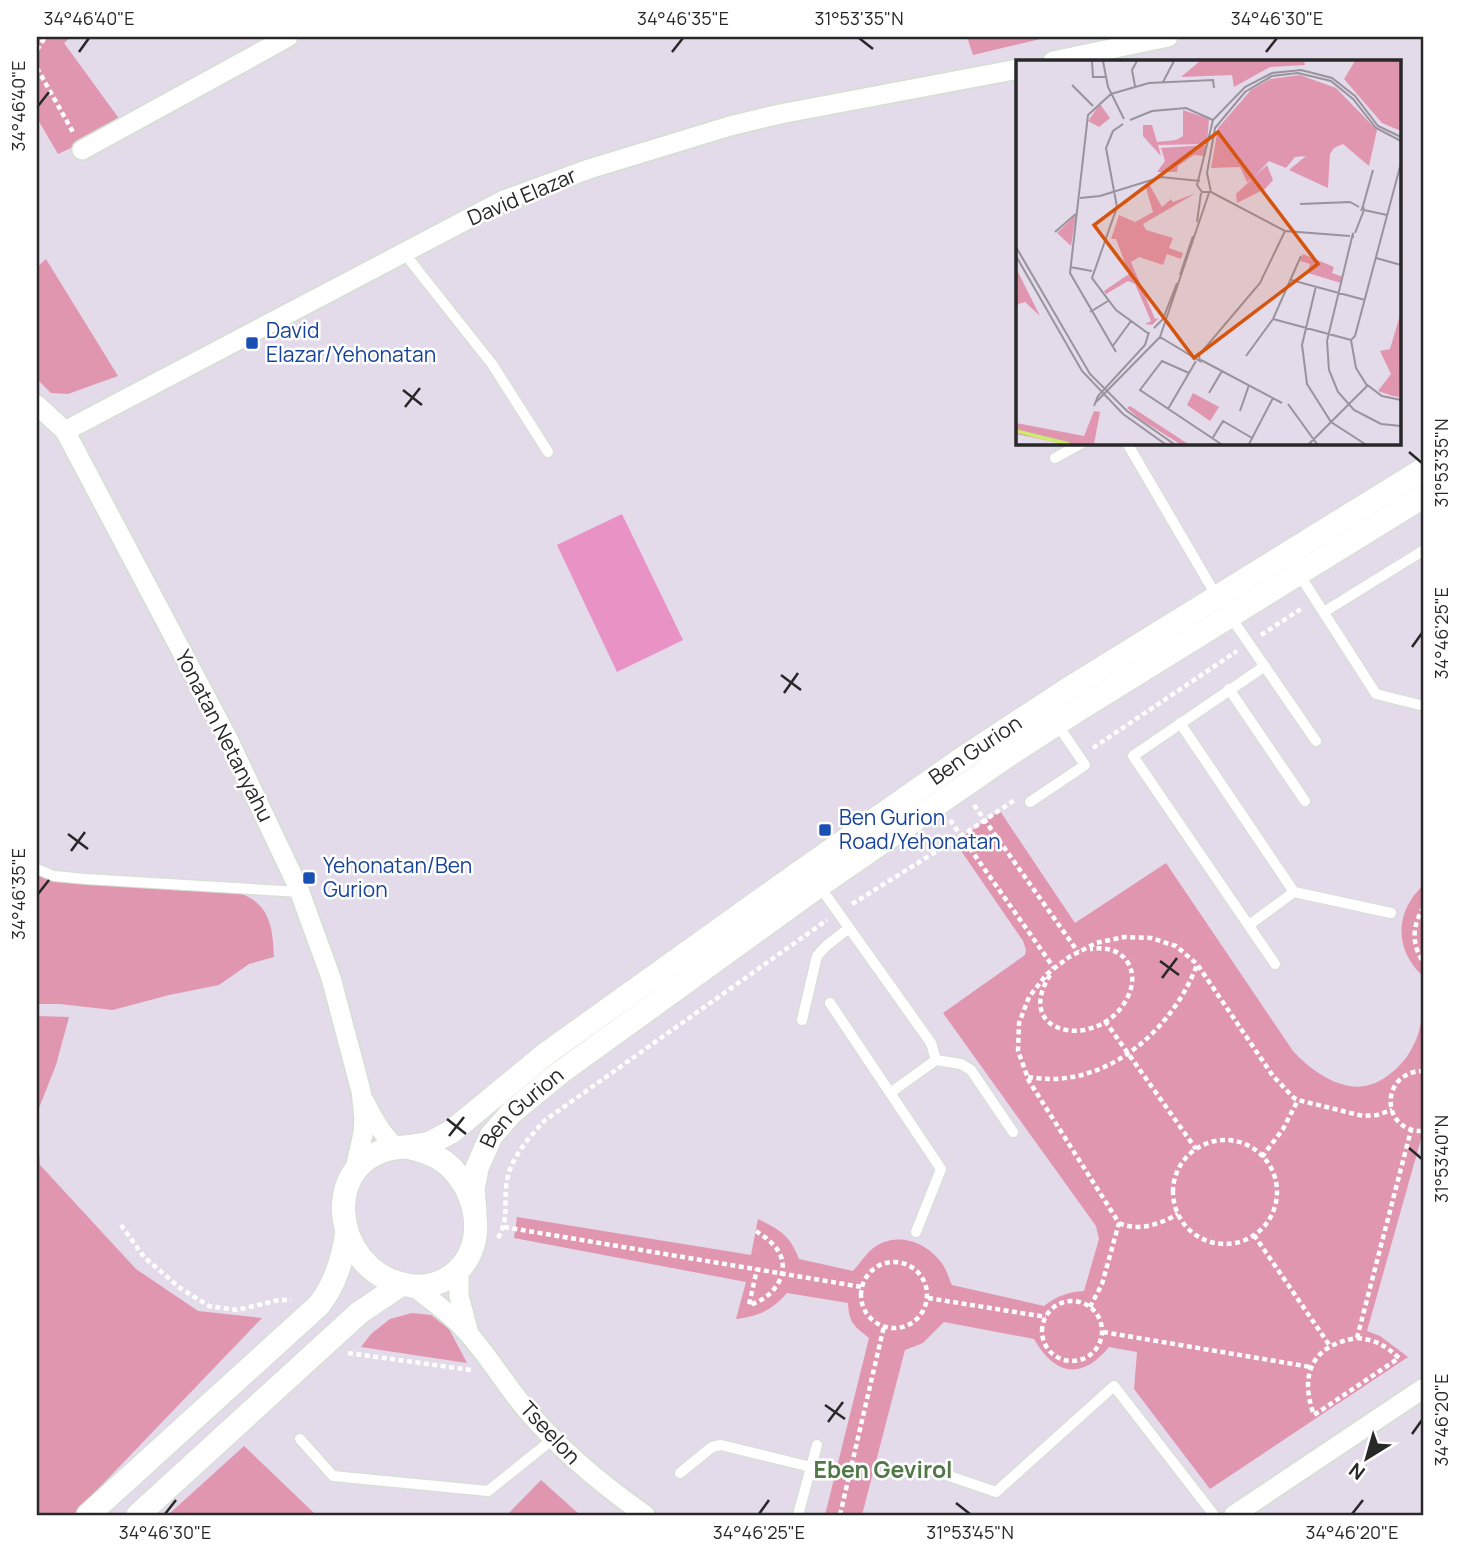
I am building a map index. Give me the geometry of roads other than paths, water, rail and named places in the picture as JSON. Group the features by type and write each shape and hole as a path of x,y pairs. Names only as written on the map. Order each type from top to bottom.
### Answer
{"street":[{"path":"82,150 288,37"},
{"path":"1058,60 1168,37"},
{"name":"David Elazar","path":"65,431 504,200 589,169 730,126 1016,69"},
{"name":"Yonatan Netanyahu","path":"37,405 65,431 228,739 300,892 331,978 361,1091 373,1120 384,1135 402,1148"},
{"name":"Ben Gurion","path":"476,1217 473,1189 477,1168 491,1136 512,1112 561,1072 938,803 1057,724 1424,468"},
{"name":"Ben Gurion","path":"402,1148 430,1143 451,1132 547,1054 866,825 1068,689 1224,606 1299,573 1424,496"},
{"name":"Yonatan Netanyahu","path":"354,1172 363,1134 361,1091"},
{"path":"402,1148 427,1153 446,1163 461,1180 472,1201 476,1217 471,1252 459,1269 433,1284 407,1285 392,1281 374,1270 358,1253 347,1233 343,1201 354,1172 377,1153 402,1148"},
{"path":"88,1515 323,1299 340,1269 347,1233"},
{"name":"Tseelon","path":"459,1269 459,1296 470,1335"},
{"path":"138,1515 359,1313 407,1285"},
{"name":"Tseelon","path":"407,1285 443,1308 470,1335 525,1408 583,1468 645,1515"},
{"path":"1234,1515 1424,1388"}],"lane":[{"path":"404,253 492,364 548,452"},
{"path":"1055,458 1080,444"},
{"path":"1128,444 1224,606 1316,741"},
{"path":"1324,612 1424,550"},
{"path":"1299,573 1376,694 1424,706"},
{"path":"1265,666 1133,756 1275,964"},
{"path":"1229,690 1304,801"},
{"path":"1180,723 1294,892 1391,913"},
{"path":"1028,797 1085,765 1057,724"},
{"path":"37,869 54,876 86,879 300,892"},
{"path":"820,886 931,1043 936,1060"},
{"path":"1249,925 1294,892"},
{"path":"802,1020 817,956 849,928"},
{"path":"830,1003 941,1169 916,1232"},
{"path":"890,1093 936,1060 961,1064 971,1070 1013,1132"},
{"path":"923,1467 996,1492 1114,1386 1214,1515"},
{"path":"300,1439 333,1476 488,1491 553,1439"},
{"path":"798,1515 817,1445"},
{"path":"680,1473 712,1447 721,1446 811,1467"}],"place":[{"name":"David Elazar/Yehonatan","path":"252,343"},
{"name":"Ben Gurion Road/Yehonatan","path":"825,830"},
{"name":"Yehonatan/Ben Gurion","path":"309,878"}],"district":[{"name":"Eben Gevirol","path":"883,1470"}]}
